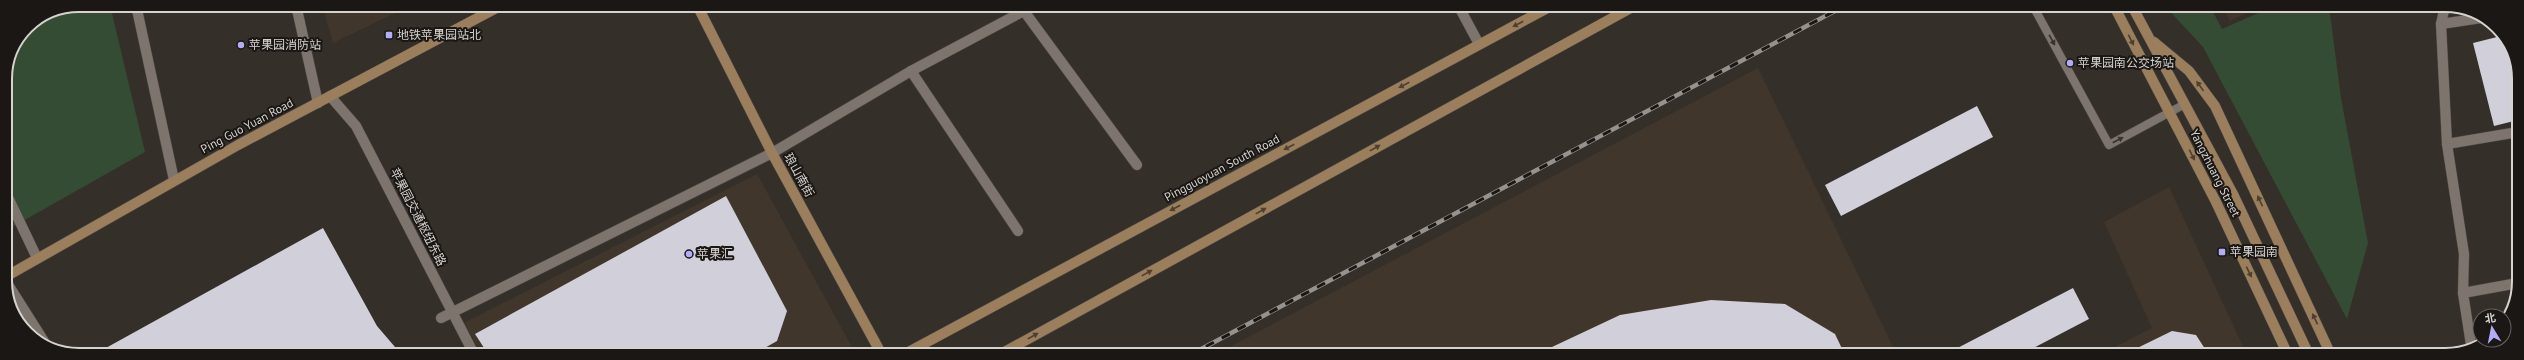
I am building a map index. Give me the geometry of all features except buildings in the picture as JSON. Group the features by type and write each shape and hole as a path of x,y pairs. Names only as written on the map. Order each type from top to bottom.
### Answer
{"main road":[{"name":"Ping Guo Yuan Road","path":"12,273 174,180 489,12"},
{"name":"琅山南街","path":"702,12 772,153 878,348"},
{"name":"Pingguoyuan South Road","path":"916,348 1540,12"},
{"path":"1012,348 1623,12"},
{"name":"Yangzhuang Street","path":"2117,12 2170,112 2285,348"},
{"name":"Yangzhuang Street","path":"2135,12 2233,194 2306,348"},
{"name":"Yangzhuang Street","path":"2149,38 2189,71 2215,106 2328,348"}],"street":[{"path":"138,12 174,180"},
{"path":"298,12 318,103"},
{"path":"441,318 772,153 911,72 1022,12"},
{"path":"1025,12 1137,165"},
{"path":"1462,12 1479,44"},
{"path":"2444,12 2441,24 2447,144 2464,254 2463,293 2471,343"},
{"path":"2441,24 2475,19"},
{"path":"911,72 1018,231"},
{"name":"苹果园交通枢纽东路","path":"330,96 356,126 471,348"},
{"path":"2447,144 2512,133"},
{"path":"12,205 38,258"},
{"path":"2463,293 2512,284"},
{"path":"13,292 40,335"}],"lane":[{"path":"2036,12 2109,145 2185,104"}],"shaded area":[{"path":"324,12 397,12 333,43"},
{"path":"2225,12 2249,12 2230,21"},
{"path":"1758,68 1894,348 1227,348"},
{"name":"苹果汇","path":"757,174 852,347 478,348 464,323"},
{"path":"2169,187 2244,348 2113,348 2152,328 2104,222"}],"green space":[{"path":"112,12 145,152 12,227 13,66 17,53 23,42 42,23 53,17 66,13"},
{"path":"2171,12 2213,12 2222,29 2260,12 2330,12 2341,98 2368,243 2347,319 2203,47"}],"railway":[{"path":"1203,348 1833,12"}],"place":[{"name":"地铁苹果园站北","path":"389,35"},
{"name":"苹果园消防站","path":"241,45"},
{"name":"苹果园南公交场站","path":"2070,63"},
{"name":"苹果园南","path":"2222,252"},
{"name":"苹果汇","path":"689,254"}]}
